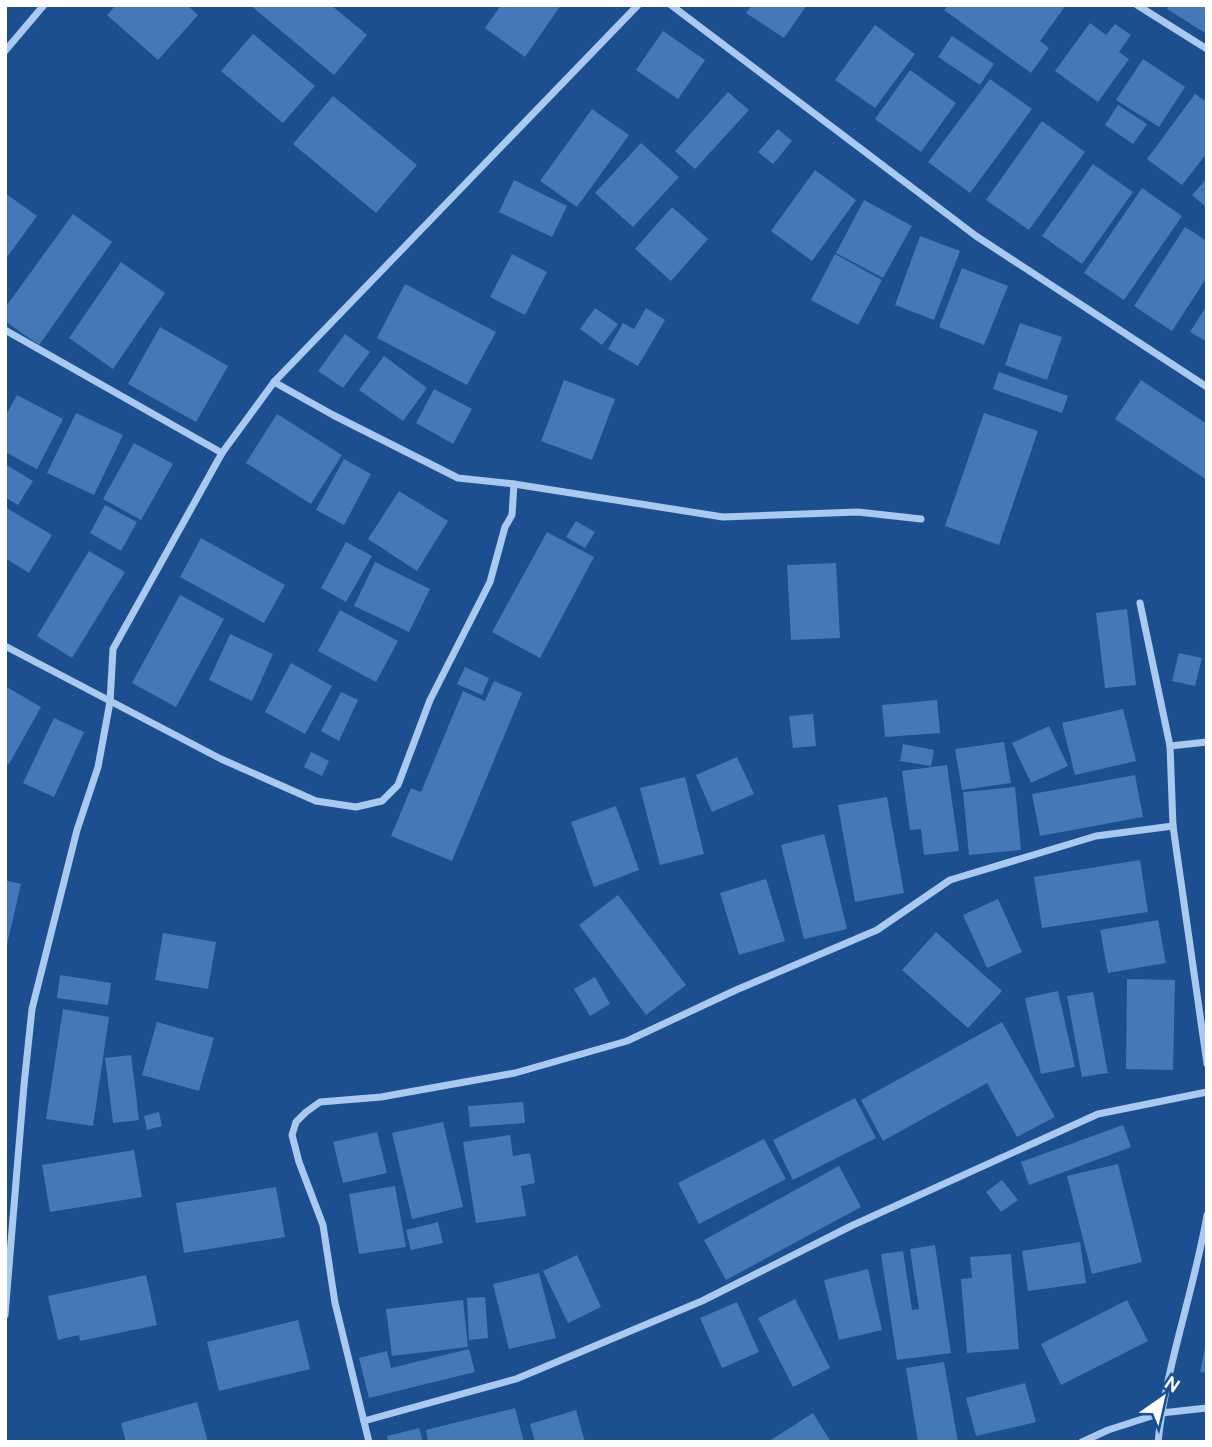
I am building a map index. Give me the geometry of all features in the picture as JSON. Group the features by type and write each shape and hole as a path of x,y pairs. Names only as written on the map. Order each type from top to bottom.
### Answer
{"street":[{"path":"5,51 44,5"},
{"path":"5,1315 32,1009 77,830 98,767 110,702 113,649 222,453 274,382 638,5"},
{"path":"671,5 976,236 1207,387"},
{"path":"1137,5 1207,49"},
{"path":"5,331 222,453"},
{"path":"274,382 457,478 514,484 723,517 858,512 921,519"},
{"path":"5,646 221,759 316,801 356,807 382,801 398,785 430,700 489,582 505,527 512,515 514,484"},
{"path":"1140,603 1170,746 1173,826 1207,1064"},
{"path":"1170,746 1207,742"},
{"path":"369,1442 335,1303 323,1225 292,1136 296,1122 306,1112 320,1102 381,1097 515,1073 627,1041 736,990 877,930 950,880 1096,836 1173,826"},
{"path":"364,1421 516,1379 690,1307 850,1226 1098,1114 1207,1092"},
{"path":"1158,1442 1161,1413 1207,1215"},
{"path":"1082,1442 1108,1430 1161,1413 1207,1408"}],"building":[{"path":"116,5 187,5 198,15 158,60 107,15"},
{"path":"250,5 331,5 367,35 334,75"},
{"path":"501,5 561,5 525,57 485,28"},
{"path":"752,5 807,5 784,38 746,13"},
{"path":"948,5 1066,5 1040,41 1049,48 1031,73 944,10"},
{"path":"1170,5 1207,5 1205,33 1167,9"},
{"path":"1090,23 1106,35 1115,24 1131,35 1119,52 1129,59 1098,102 1055,71"},
{"path":"875,25 915,54 875,108 835,80"},
{"path":"663,31 705,60 678,99 636,70"},
{"path":"253,34 315,86 283,123 221,71"},
{"path":"952,36 994,64 980,85 938,57"},
{"path":"1143,59 1185,87 1159,127 1116,100"},
{"path":"910,70 956,103 921,152 875,119"},
{"path":"990,79 1032,109 970,193 928,162"},
{"path":"728,92 749,110 695,169 675,151"},
{"path":"1195,94 1207,102 1207,153 1182,185 1147,159"},
{"path":"333,96 417,165 376,213 293,144"},
{"path":"1118,105 1147,124 1133,144 1105,125"},
{"path":"592,109 629,135 577,207 540,181"},
{"path":"1042,121 1085,152 1029,230 986,200"},
{"path":"778,129 792,141 773,164 758,152"},
{"path":"641,143 679,177 633,227 595,193"},
{"path":"1093,164 1133,192 1082,264 1042,236"},
{"path":"815,170 856,200 812,261 771,231"},
{"path":"1207,178 1207,208 1192,195"},
{"path":"514,180 567,206 552,237 499,212"},
{"path":"1142,188 1182,216 1124,300 1084,273"},
{"path":"5,193 37,216 5,260"},
{"path":"864,200 912,226 883,278 836,253"},
{"path":"672,207 708,239 671,281 635,249"},
{"path":"73,214 112,242 39,345 5,321 5,308"},
{"path":"1185,227 1207,241 1207,277 1172,331 1134,306"},
{"path":"920,236 960,251 934,320 895,305"},
{"path":"512,254 547,272 525,315 490,297"},
{"path":"835,254 882,280 858,325 811,300"},
{"path":"121,262 165,293 113,369 69,338"},
{"path":"962,268 1008,286 984,345 939,327"},
{"path":"405,284 496,332 467,385 377,338"},
{"path":"1207,305 1207,342 1190,332"},
{"path":"595,308 618,324 602,345 580,329"},
{"path":"646,308 665,320 638,366 608,349 623,323 634,329"},
{"path":"1020,323 1062,337 1047,380 1005,365"},
{"path":"160,327 228,366 196,422 128,384"},
{"path":"345,334 370,352 343,388 318,371"},
{"path":"384,356 427,388 403,421 359,390"},
{"path":"999,372 1068,396 1062,413 993,389"},
{"path":"564,380 615,399 592,460 541,441"},
{"path":"1141,380 1207,424 1207,480 1115,419"},
{"path":"434,389 472,409 453,444 416,423"},
{"path":"17,395 63,419 37,469 5,452 5,417"},
{"path":"76,413 123,435 94,495 47,473"},
{"path":"984,413 1038,431 999,545 945,526"},
{"path":"277,414 342,455 311,504 246,463"},
{"path":"134,443 173,464 141,520 103,499"},
{"path":"344,459 371,474 344,525 316,510"},
{"path":"5,464 33,481 18,505 5,497"},
{"path":"399,491 448,521 417,571 368,539"},
{"path":"105,505 137,522 121,551 90,533"},
{"path":"5,507 52,535 29,573 5,558"},
{"path":"576,521 595,532 585,548 566,537"},
{"path":"547,532 594,557 540,658 492,632"},
{"path":"201,538 285,585 264,623 180,577"},
{"path":"346,542 372,556 346,602 321,588"},
{"path":"89,551 125,572 72,658 37,636"},
{"path":"375,562 430,589 409,632 354,606"},
{"path":"836,563 840,638 791,640 787,565"},
{"path":"180,595 224,619 176,707 132,683"},
{"path":"1127,609 1136,685 1105,688 1096,613"},
{"path":"340,610 398,641 376,682 318,651"},
{"path":"230,634 273,654 252,701 209,680"},
{"path":"1179,653 1202,658 1195,686 1172,681"},
{"path":"291,663 332,686 305,734 265,712"},
{"path":"465,667 489,678 482,695 457,684"},
{"path":"494,681 522,693 452,861 391,836 411,788 421,792 463,691 485,701"},
{"path":"5,686 41,707 9,764 5,763"},
{"path":"341,692 358,700 339,741 321,731"},
{"path":"937,700 940,733 885,737 882,705"},
{"path":"1123,709 1136,761 1075,775 1062,723"},
{"path":"813,714 816,746 793,748 789,716"},
{"path":"54,718 84,732 54,797 23,783"},
{"path":"1049,726 1068,766 1031,783 1012,743"},
{"path":"1004,742 1011,783 962,790 955,749"},
{"path":"903,744 934,750 931,766 900,761"},
{"path":"311,752 329,761 322,776 304,767"},
{"path":"737,757 754,794 712,812 696,775"},
{"path":"947,765 959,851 924,855 921,829 910,830 902,771"},
{"path":"1135,775 1143,817 1040,836 1032,794"},
{"path":"685,777 704,854 660,865 640,788"},
{"path":"1015,787 1021,850 969,855 963,792"},
{"path":"887,797 904,893 855,902 838,805"},
{"path":"616,806 639,870 594,887 571,822"},
{"path":"824,834 847,929 804,939 781,845"},
{"path":"1140,860 1148,912 1042,928 1034,877"},
{"path":"766,879 785,941 739,955 720,893"},
{"path":"5,880 21,884 6,949 5,949"},
{"path":"618,895 686,985 646,1015 579,925"},
{"path":"998,899 1022,952 987,968 963,915"},
{"path":"1158,920 1166,963 1108,973 1100,930"},
{"path":"936,932 1002,991 968,1028 902,970"},
{"path":"163,933 216,942 208,989 155,980"},
{"path":"60,975 111,983 108,1005 57,998"},
{"path":"595,977 610,1004 590,1016 574,989"},
{"path":"1127,979 1175,980 1173,1070 1126,1069"},
{"path":"1058,991 1075,1067 1041,1074 1025,998"},
{"path":"1093,992 1108,1073 1082,1077 1067,996"},
{"path":"63,1009 109,1017 93,1126 46,1119"},
{"path":"157,1022 214,1038 199,1091 142,1075"},
{"path":"1002,1022 1055,1117 1017,1137 987,1083 883,1141 861,1100"},
{"path":"131,1055 139,1120 113,1123 105,1058"},
{"path":"855,1098 876,1138 793,1180 773,1140"},
{"path":"523,1102 525,1123 470,1127 468,1106"},
{"path":"159,1112 162,1126 147,1130 144,1116"},
{"path":"443,1122 463,1207 412,1219 392,1133"},
{"path":"1123,1125 1131,1147 1029,1185 1021,1162"},
{"path":"377,1132 387,1173 343,1183 333,1142"},
{"path":"510,1135 513,1156 530,1153 535,1183 521,1186 526,1216 476,1223 463,1142"},
{"path":"764,1139 786,1179 699,1224 678,1183"},
{"path":"134,1150 142,1197 50,1212 42,1165"},
{"path":"1118,1164 1142,1262 1092,1274 1067,1176"},
{"path":"839,1166 861,1207 726,1280 704,1240"},
{"path":"1002,1180 1018,1200 1001,1212 986,1192"},
{"path":"395,1186 406,1247 359,1254 349,1194"},
{"path":"276,1187 285,1237 184,1253 176,1203"},
{"path":"438,1222 443,1243 411,1250 406,1230"},
{"path":"1080,1242 1086,1283 1028,1291 1022,1251"},
{"path":"935,1245 951,1353 897,1360 881,1254 903,1251 912,1310 919,1309 910,1249"},
{"path":"1011,1254 1019,1349 967,1353 961,1279 972,1278 970,1257"},
{"path":"577,1255 601,1307 568,1323 543,1271"},
{"path":"868,1269 882,1330 839,1340 824,1280"},
{"path":"539,1273 556,1338 509,1349 493,1284"},
{"path":"146,1275 157,1325 80,1341 79,1335 58,1340 48,1296"},
{"path":"485,1297 488,1338 469,1340 467,1298"},
{"path":"795,1299 830,1368 793,1387 758,1318"},
{"path":"463,1300 468,1347 392,1356 386,1309"},
{"path":"1127,1300 1148,1341 1061,1385 1041,1344"},
{"path":"737,1302 759,1352 722,1368 700,1318"},
{"path":"298,1320 310,1369 219,1391 207,1342"},
{"path":"1207,1343 1207,1373 1200,1372"},
{"path":"469,1349 475,1372 369,1398 359,1358 387,1351 391,1368"},
{"path":"944,1362 958,1442 918,1442 906,1368"},
{"path":"1025,1383 1036,1422 976,1436 966,1398"},
{"path":"197,1402 208,1442 126,1442 121,1423"},
{"path":"515,1408 524,1442 428,1442 426,1430"},
{"path":"576,1410 585,1442 535,1442 530,1424"},
{"path":"813,1413 831,1442 772,1442 771,1440"},
{"path":"419,1428 423,1442 388,1442 387,1436"}]}
